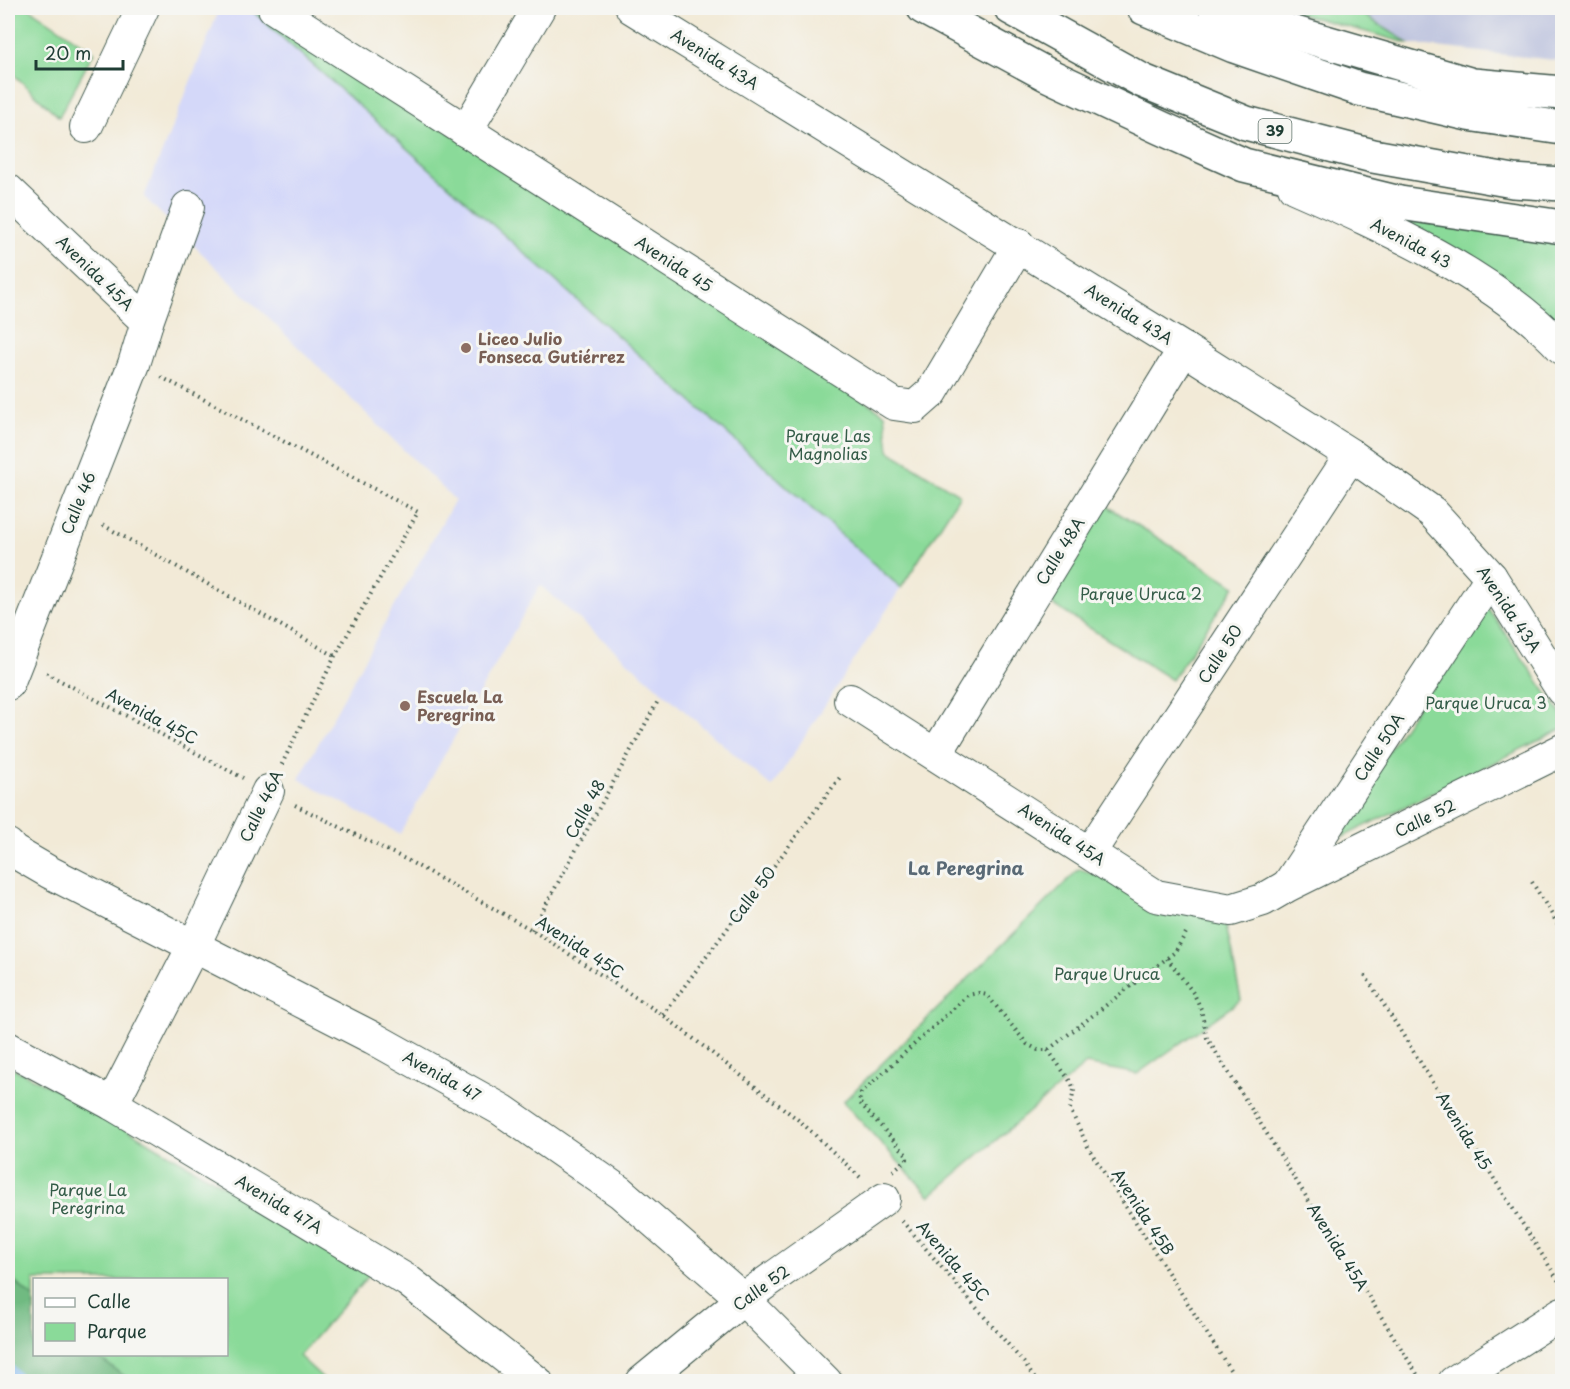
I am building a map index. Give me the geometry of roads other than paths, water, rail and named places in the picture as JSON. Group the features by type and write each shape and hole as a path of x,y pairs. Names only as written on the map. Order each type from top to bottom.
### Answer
{"highway":[{"path":"924,8 1046,74 1244,165 1400,203 1563,227"},
{"name":"39","path":"1011,8 1143,81 1246,123 1373,156 1513,181 1563,184"},
{"path":"1144,8 1234,46 1359,89 1468,114 1563,128"},
{"path":"1215,8 1473,85 1563,93"}],"street":[{"path":"86,128 143,8"},
{"name":"Avenida 45","path":"274,8 894,404 915,407 932,392 1019,245"},
{"path":"466,131 539,8"},
{"name":"Avenida 43A","path":"632,8 1019,245 1351,455 1432,512 1491,577 1563,690"},
{"name":"Avenida 43","path":"1244,165 1348,210 1419,245 1486,285 1548,333 1563,348"},
{"name":"Avenida 45A","path":"8,190 147,322 188,207"},
{"name":"Calle 46","path":"12,671 134,364 147,322"},
{"name":"Calle 48A","path":"936,754 1184,349"},
{"name":"Calle 50","path":"1090,852 1351,455"},
{"name":"Calle 50A","path":"1287,886 1491,577"},
{"name":"Avenida 45A","path":"850,699 1156,896 1231,910 1263,900 1287,886"},
{"name":"Calle 52","path":"1287,886 1563,750"},
{"name":"Calle 46A","path":"112,1104 194,945 268,791"},
{"name":"Avenida 47","path":"8,845 12,851 49,872 373,1038 502,1110 620,1192 743,1299 826,1382"},
{"name":"Avenida 47A","path":"8,1048 112,1104 408,1281 537,1382"},
{"name":"Calle 52","path":"642,1382 743,1299 878,1194"},
{"path":"1454,1382 1563,1313"}],"waterway":[{"path":"8,1367 22,1382"}],"place":[{"name":"Liceo Julio Fonseca Gutiérrez","path":"466,348"},
{"name":"Escuela La Peregrina","path":"405,706"}],"district":[{"name":"La Peregrina","path":"966,869"}],"park label":[{"name":"Parque Las Magnolias","path":"828,445"},
{"name":"Parque Uruca 2","path":"1141,594"},
{"name":"Parque Uruca 3","path":"1486,703"},
{"name":"Parque Uruca","path":"1107,974"},
{"name":"Parque La Peregrina","path":"88,1199"}]}
